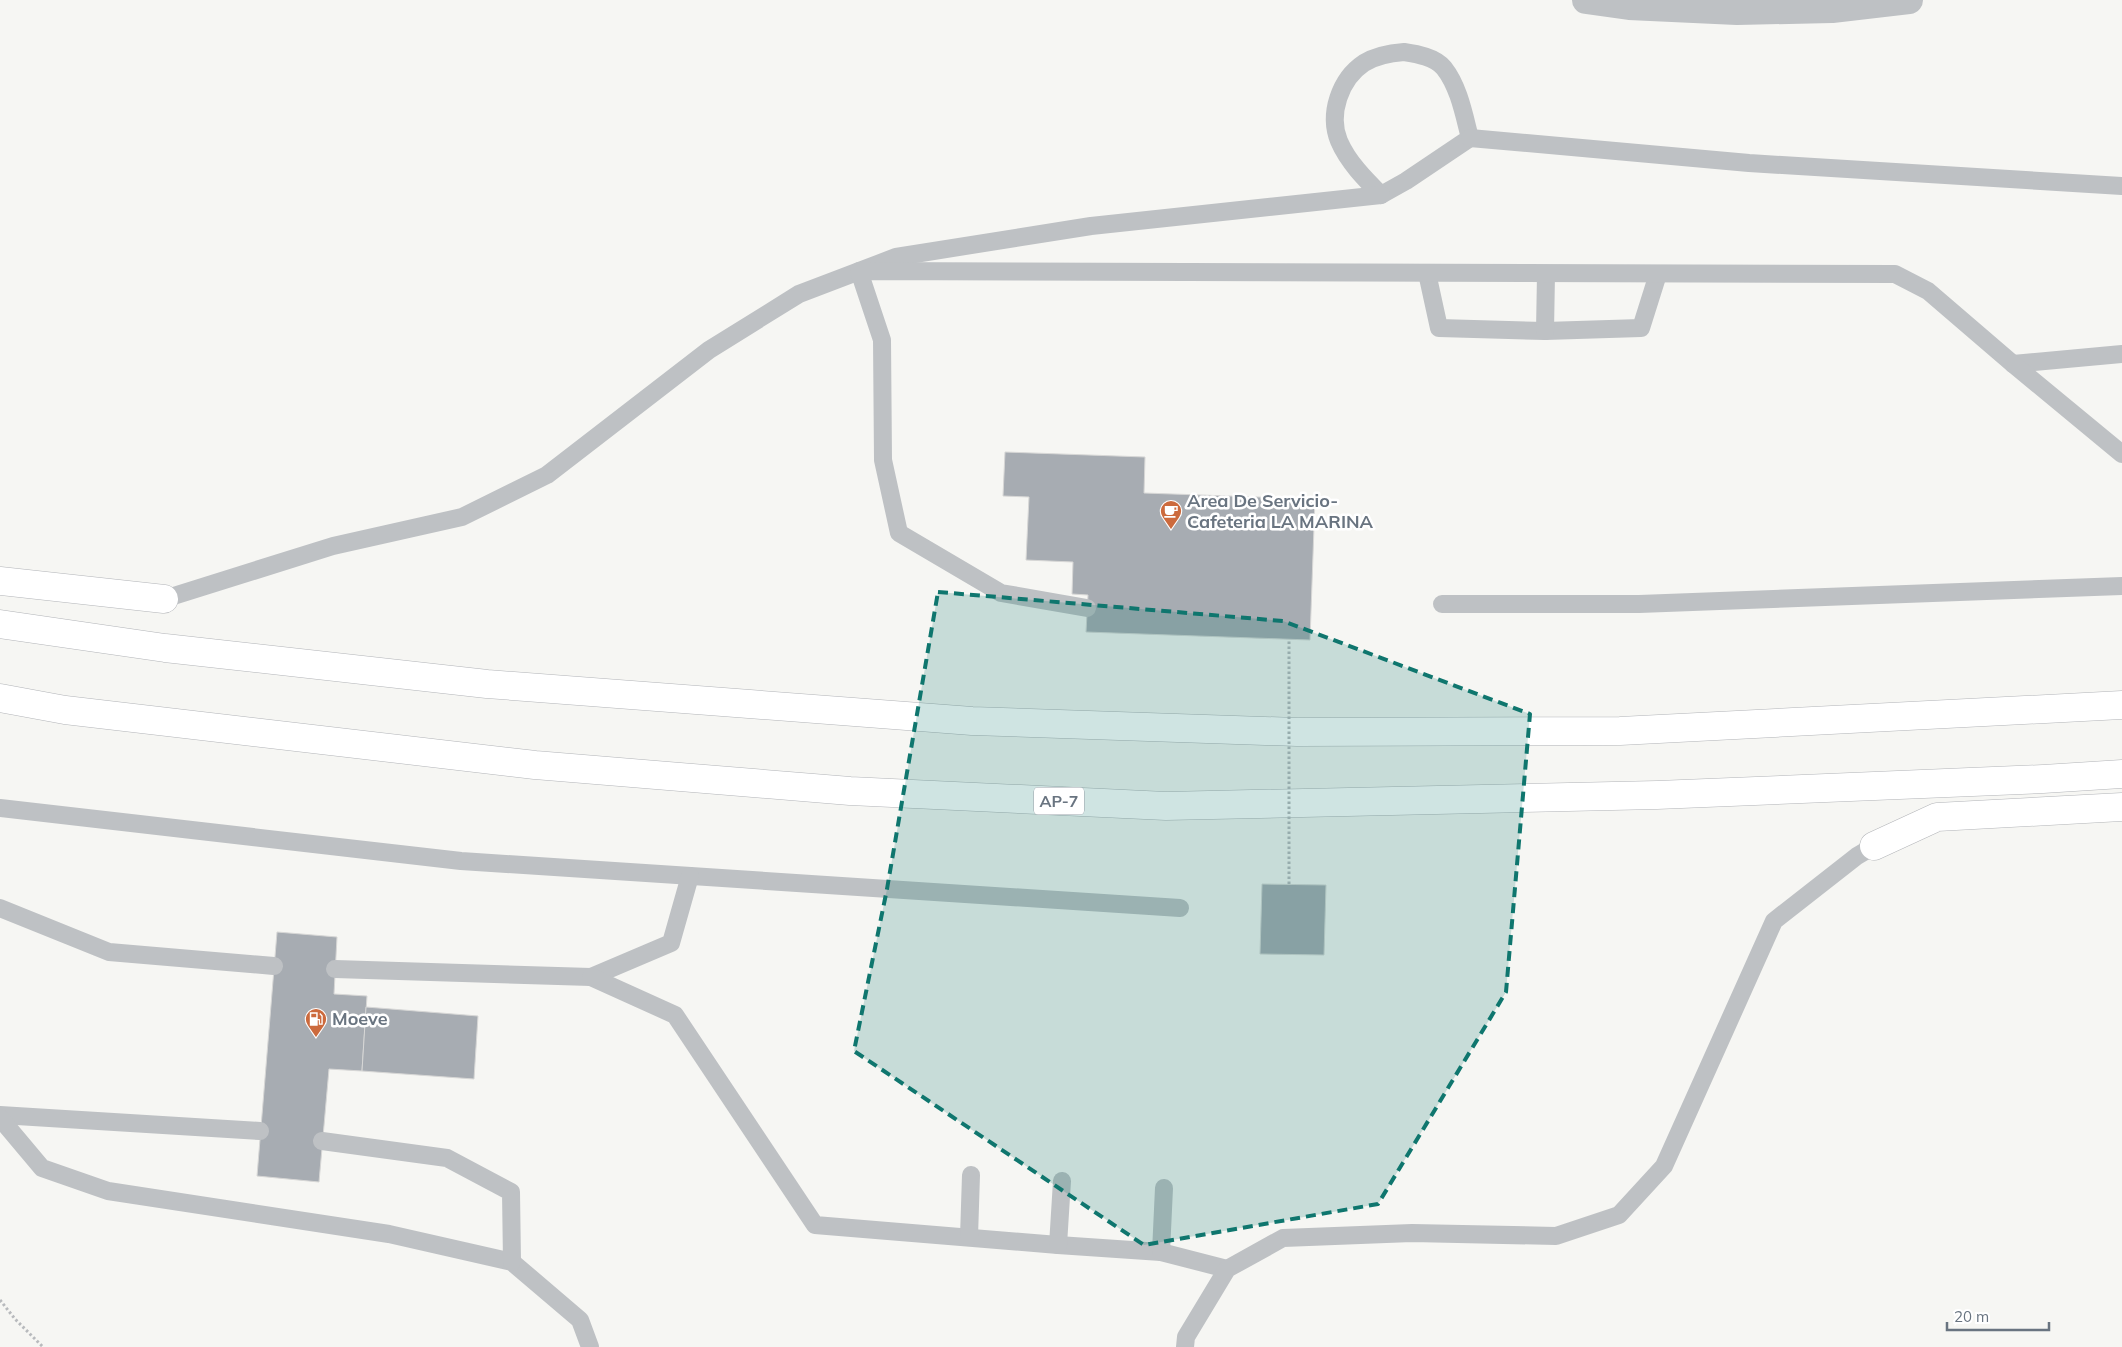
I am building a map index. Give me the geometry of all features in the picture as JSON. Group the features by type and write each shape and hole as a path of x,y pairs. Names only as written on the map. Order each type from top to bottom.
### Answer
{"highway":[{"path":"0,581 164,598"},
{"path":"0,624 165,648 487,684 972,721 1297,732 1620,731 2122,705"},
{"name":"AP-7","path":"0,698 65,710 535,765 850,790 1166,806 1657,795 2122,774"},
{"path":"1874,846 1937,816 2122,807"}],"street":[{"path":"1586,0 1629,6 1737,11 1832,9 1909,0"}],"lane":[{"path":"1381,195 1360,174 1350,160 1339,140 1335,117 1338,96 1349,78 1364,63 1383,54 1404,52 1425,56 1443,67 1460,102 1470,138"},
{"path":"164,598 333,546 462,517 547,475 709,350 799,294 896,257 1091,226 1381,195 1406,181 1470,138 1749,163 2119,188"},
{"path":"859,271 1895,274 1928,291 2122,454"},
{"path":"859,271 882,340 883,460 899,533 1002,593 1087,608"},
{"path":"1427,273 1438,328 1545,330 1641,328 1658,274"},
{"path":"1545,330 1546,274"},
{"path":"2013,364 2122,354"},
{"path":"1442,604 1649,604 2122,586"},
{"path":"0,808 461,861 1180,908"},
{"path":"1185,1347 1186,1337 1227,1269 1283,1238 1412,1233 1556,1236 1619,1214 1664,1166 1774,921 1874,846"},
{"path":"591,977 671,943 690,876"},
{"path":"0,908 109,952 274,966"},
{"path":"335,969 591,977 675,1015 815,1225 1161,1252 1227,1269"},
{"path":"0,1116 260,1131"},
{"path":"0,1116 42,1168 108,1191 389,1234 512,1262 580,1320 590,1347"},
{"path":"322,1141 447,1158 511,1192 512,1262"},
{"path":"969,1237 971,1175"},
{"path":"1058,1245 1062,1181"},
{"path":"1161,1252 1164,1188"}],"path":[{"path":"1289,639 1289,884"},
{"path":"0,1300 15,1319 43,1347"}],"highlighted area":[{"path":"938,592 1283,621 1530,714 1506,992 1378,1204 1144,1245 854,1051 887,889"}],"building":[{"name":"Area De Servicio- Cafeteria LA MARINA","path":"1005,452 1145,457 1144,493 1315,499 1310,640 1086,632 1088,595 1072,594 1073,562 1026,560 1029,497 1003,496"},
{"path":"1262,884 1326,885 1324,955 1260,954"},
{"name":"Moeve","path":"277,932 337,937 334,994 367,996 362,1071 329,1069 319,1182 257,1176"},
{"path":"366,1007 478,1016 474,1079 362,1071"}],"place":[{"name":"Area De Servicio- Cafeteria LA MARINA","path":"1171,530"},
{"name":"Moeve","path":"316,1038"}]}
